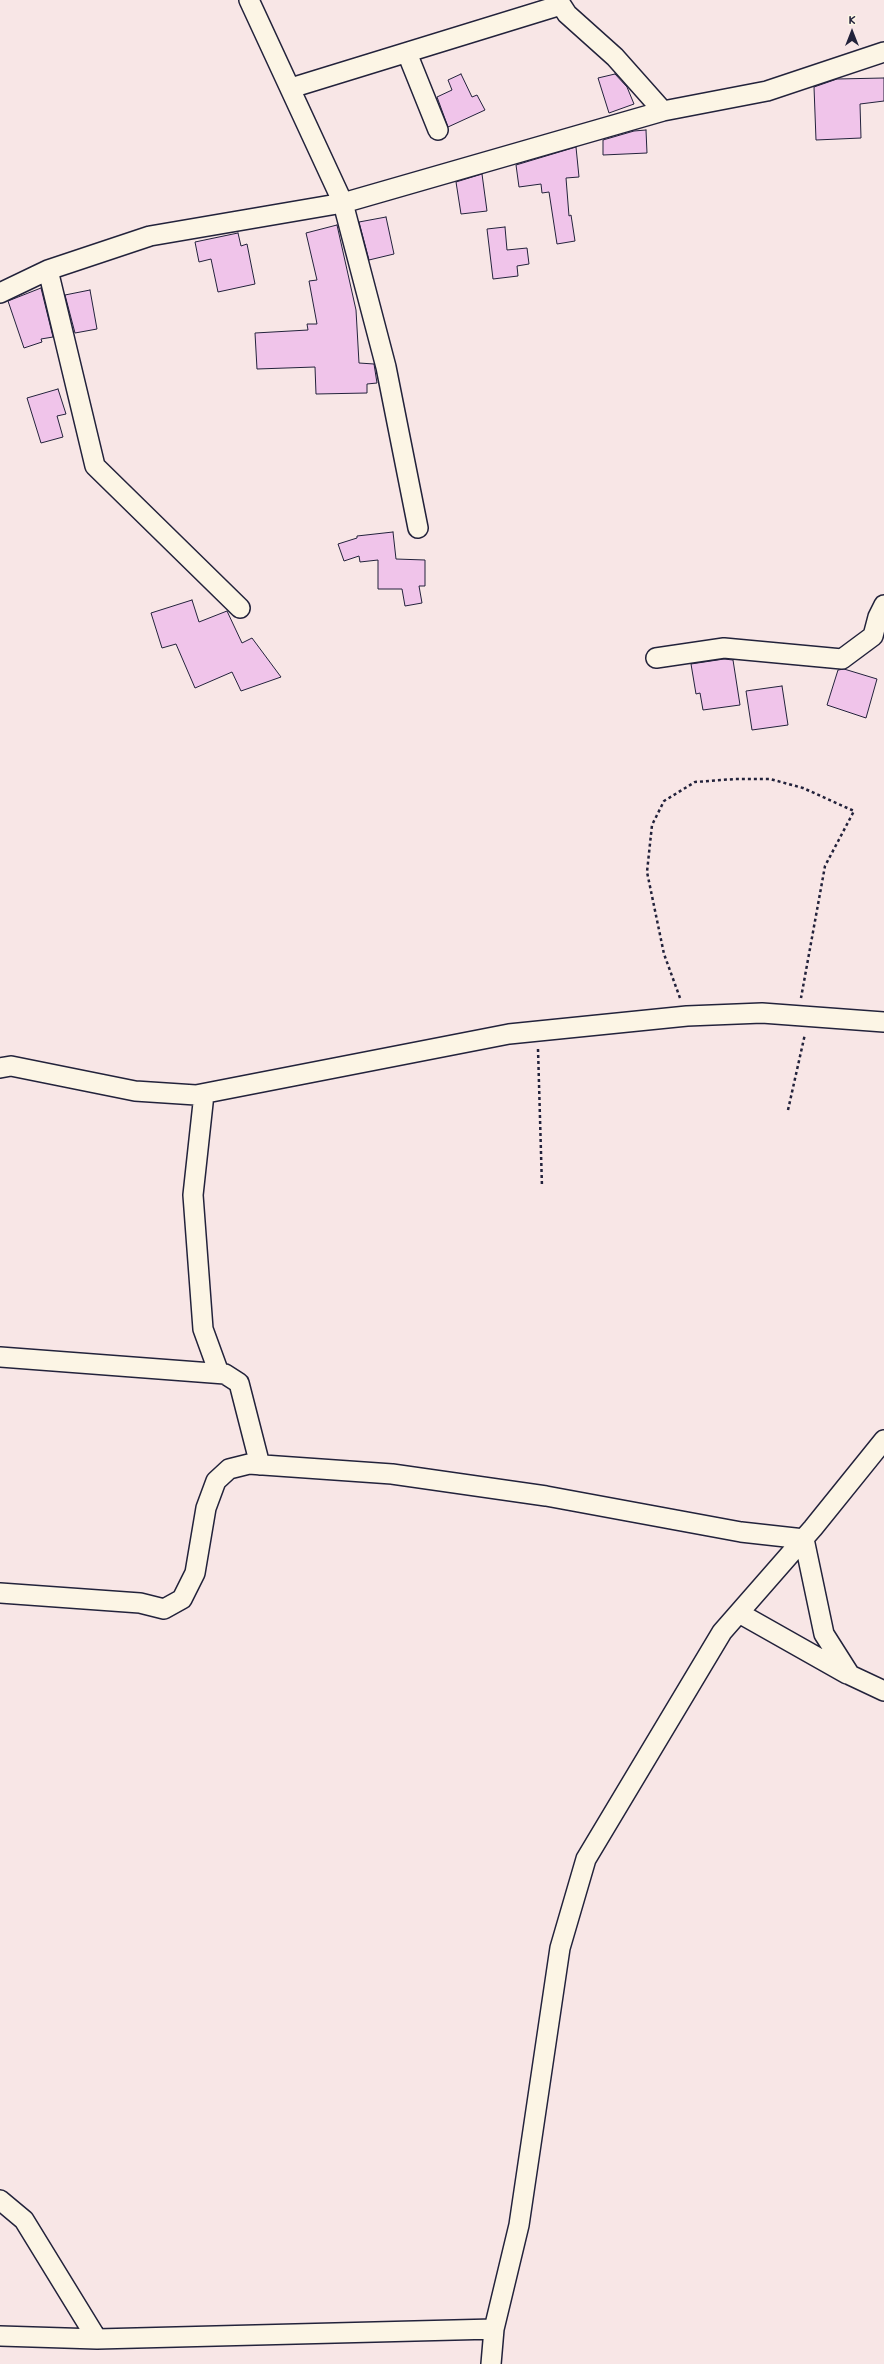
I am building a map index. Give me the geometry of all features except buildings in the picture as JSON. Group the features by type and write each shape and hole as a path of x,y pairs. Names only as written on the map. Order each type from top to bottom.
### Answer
{"street":[{"path":"249,0 343,203 386,367 418,528"},
{"path":"291,88 407,53 559,3 567,14 615,57 664,111"},
{"path":"0,293 48,270 150,236 343,203 664,111 767,91 884,52"},
{"path":"407,53 438,130"},
{"path":"48,270 95,466 240,608"},
{"path":"656,658 724,648 842,659 874,636 878,617 884,604"},
{"path":"0,1068 11,1066 135,1091 196,1095 509,1034 687,1016 762,1013 884,1022"},
{"path":"204,1094 193,1195 203,1329 219,1373"},
{"path":"0,1357 225,1374 239,1383 260,1465"},
{"path":"491,2364 494,2329 519,2225 560,1948 586,1859 722,1632 804,1539 884,1440"},
{"path":"0,1593 140,1603 164,1609 182,1599 195,1573 206,1508 216,1481 229,1469 249,1464 392,1474 546,1496 741,1532 804,1539"},
{"path":"804,1539 824,1634 850,1675"},
{"path":"739,1613 850,1675 884,1691"},
{"path":"0,2200 24,2220 97,2339"},
{"path":"0,2336 97,2339 494,2329"}],"path":[{"path":"687,1016 664,954 647,872 652,825 664,801 694,782 735,779 770,779 803,788 854,811 825,866 804,977 804,1016 788,1110"},
{"path":"538,1031 542,1187"}]}
